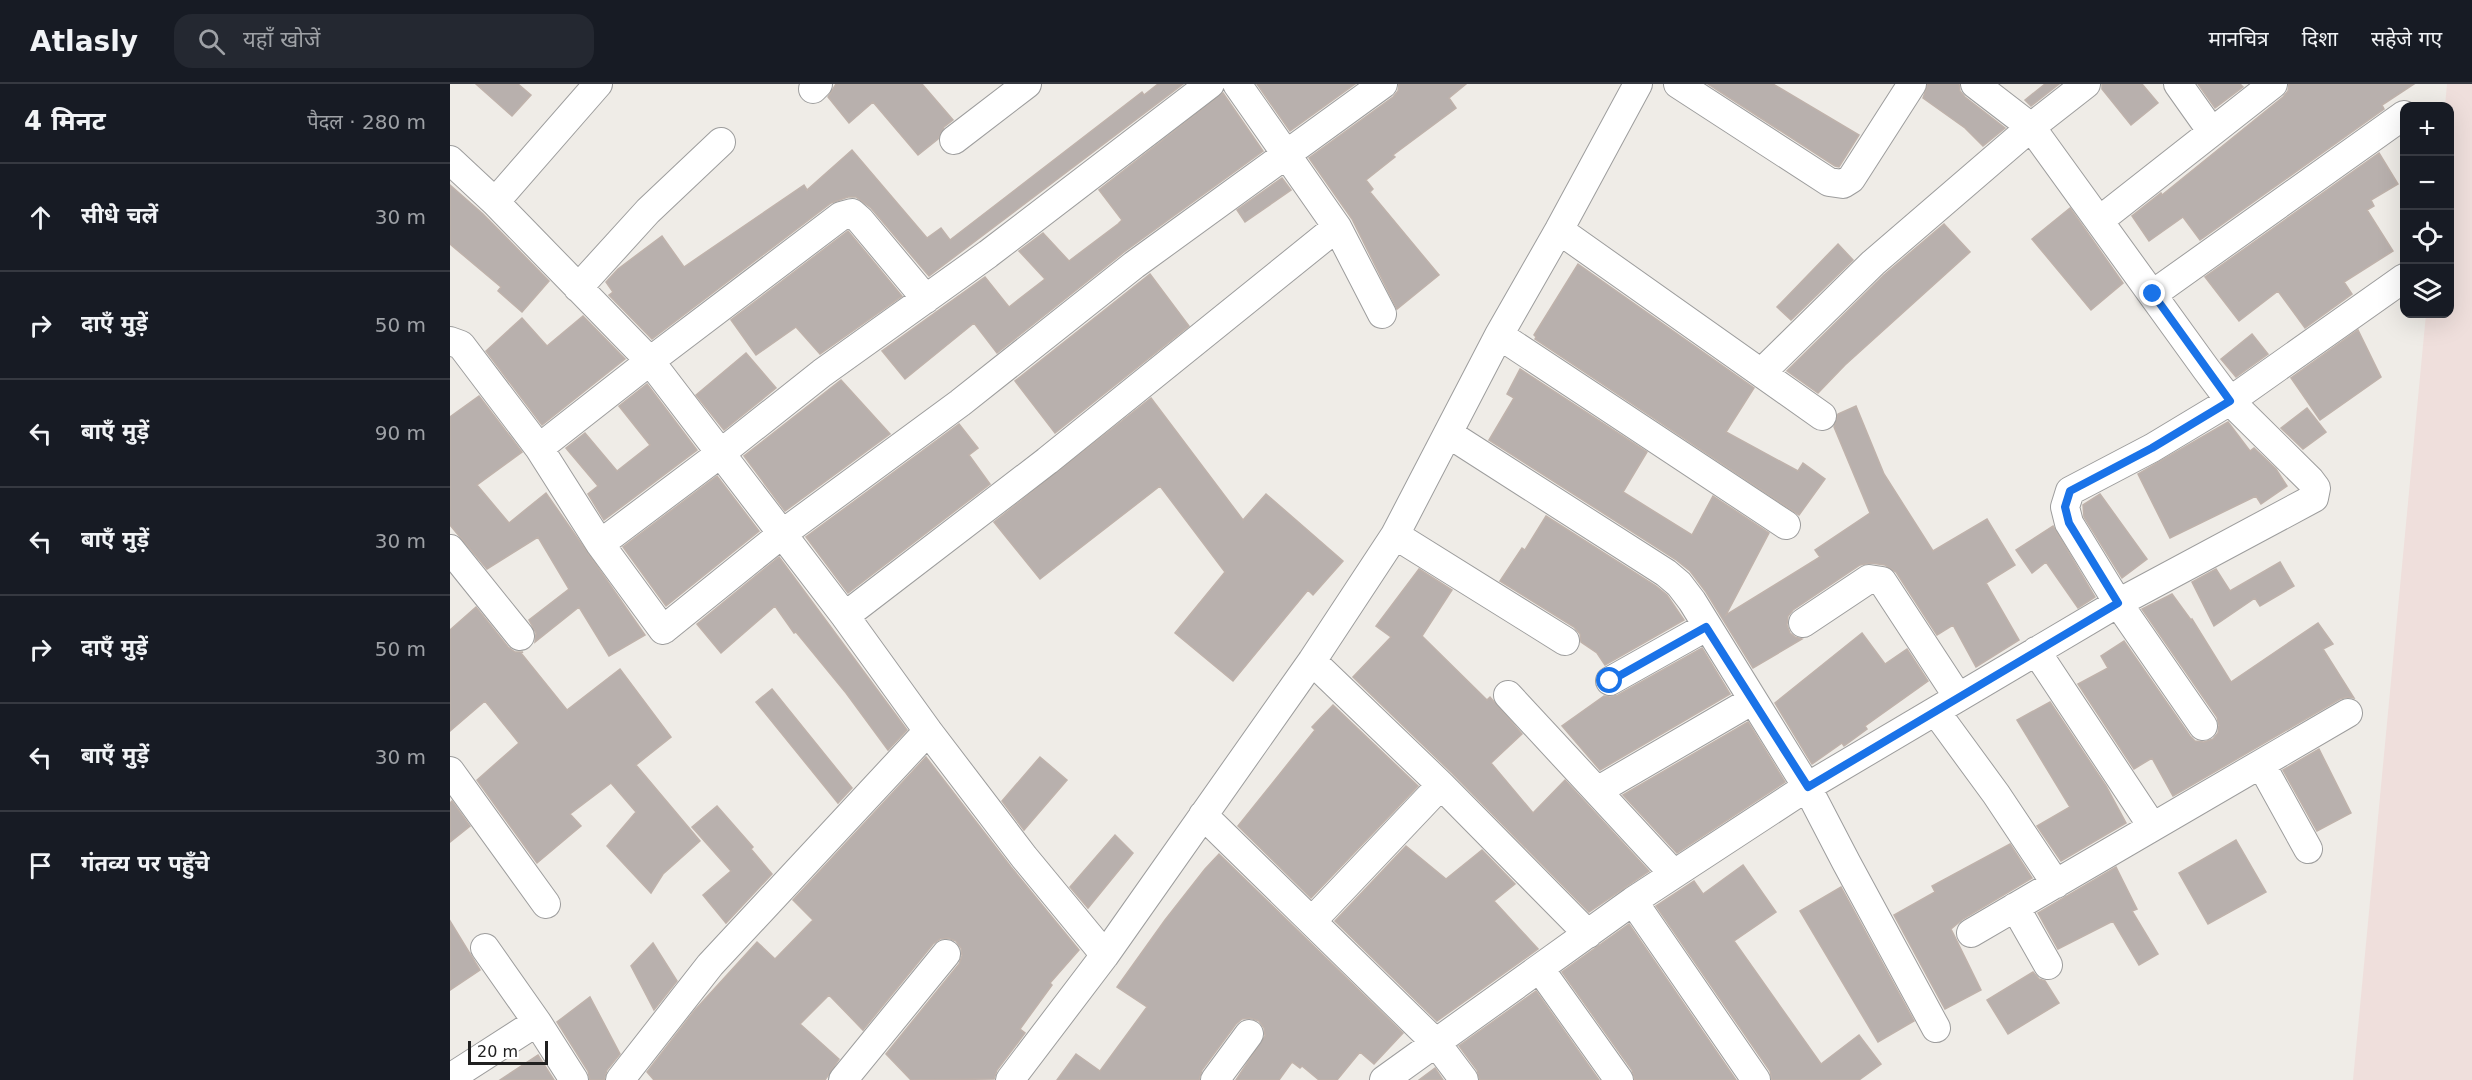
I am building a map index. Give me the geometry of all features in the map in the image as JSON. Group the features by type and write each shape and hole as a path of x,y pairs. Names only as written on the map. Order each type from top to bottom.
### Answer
{"street":[{"path":"495,202 598,84"},
{"path":"954,140 1027,84"},
{"path":"600,544 822,373 988,254 1210,84"},
{"path":"1237,84 1336,227 1382,314"},
{"path":"450,341 461,345 539,448 600,544 663,630 782,534 960,403 1134,265 1285,153 1383,84"},
{"path":"1010,1080 1105,954 1312,661 1395,535 1498,335 1559,230 1638,84"},
{"path":"1678,84 1829,182 1842,184 1851,179 1912,84"},
{"path":"1384,1080 1673,873 1808,787 2118,603 2314,498 2316,488 2310,480 2230,401 2031,127 1975,84"},
{"path":"1761,373 1873,263 2031,127 2086,84"},
{"path":"2178,84 2212,132"},
{"path":"2100,220 2273,84"},
{"path":"2153,294 2400,118"},
{"path":"578,288 648,211 721,142"},
{"path":"450,160 495,202 650,361 845,616 928,731 1024,857 1105,954"},
{"path":"539,448 841,216 852,213 926,299"},
{"path":"845,616 1047,461 1336,227"},
{"path":"1559,230 1822,416"},
{"path":"2203,726 2118,603 2069,523 2065,507 2070,491 2152,448 2230,401 2400,281"},
{"path":"1498,335 1786,525"},
{"path":"1449,434 1666,573 1692,601 1706,627 1808,787 1845,862 1936,1028"},
{"path":"1395,535 1565,640"},
{"path":"450,549 520,636"},
{"path":"1803,623 1869,579 1882,581 1996,794 2056,884"},
{"path":"1610,681 1706,627"},
{"path":"2036,651 2152,826"},
{"path":"1312,661 1441,785 1588,934"},
{"path":"1508,695 1673,873"},
{"path":"1597,791 1753,700"},
{"path":"1971,933 2348,713"},
{"path":"620,1080 710,965 928,731"},
{"path":"2261,764 2308,849"},
{"path":"450,771 546,904"},
{"path":"1312,921 1441,785"},
{"path":"1203,815 1437,1044 1464,1080"},
{"path":"1633,901 1756,1080"},
{"path":"2015,907 2048,965"},
{"path":"485,948 574,1080"},
{"path":"843,1080 946,954"},
{"path":"1540,969 1618,1080"},
{"path":"450,1078 537,1022"},
{"path":"1215,1080 1249,1034"}],"shaded area":[{"path":"2447,84 2472,84 2472,1080 2353,1080 2426,318 2454,318 2454,102 2445,102"}],"building":[{"path":"476,84 518,84 531,95 512,116"},
{"path":"836,84 922,84 953,120 944,127 938,139 918,155 873,102 849,123 828,97"},
{"path":"1158,84 1183,84 929,276 871,208 856,197 848,197 831,203 652,339 609,295 613,292 606,282 618,269 662,236 684,267 804,185 807,190 852,150 927,238 941,228 950,240 1142,92 1144,95"},
{"path":"1257,84 1355,84 1290,131"},
{"path":"1399,84 1466,84 1449,98 1456,108 1393,155 1395,157 1366,180 1373,189 1370,192 1439,275 1397,309 1352,219 1309,158 1393,97 1398,91"},
{"path":"1708,84 1773,84 1859,135 1839,167 1835,166"},
{"path":"1928,84 1959,84 1960,91 1965,97 2005,128 1983,146 1965,128 1923,98"},
{"path":"2045,84 2059,84 2031,106 2025,100"},
{"path":"2102,84 2142,84 2158,103 2131,125 2102,89"},
{"path":"2198,84 2240,84 2243,87 2215,108"},
{"path":"2289,84 2414,84 2382,105 2384,109 2200,240 2183,217 2149,241 2132,216 2161,193 2162,195 2283,97 2288,91"},
{"path":"1223,93 1263,151 1124,252 997,353 974,323 905,379 882,351 985,277 1009,307 1045,279 1019,251 1043,233 1069,261 1118,224 1122,220 1099,190"},
{"path":"2379,153 2398,184 2371,200 2374,206 2367,210 2393,251 2344,282 2352,294 2305,328 2278,291 2239,321 2205,277"},
{"path":"1282,178 1291,190 1245,222 1237,210"},
{"path":"450,185 483,214 549,281 522,312 498,291 501,287 450,244"},
{"path":"2070,208 2123,283 2091,310 2032,239"},
{"path":"1944,224 1970,252 1845,365 1818,393 1787,371 1884,275"},
{"path":"848,231 902,296 820,354 796,327 756,355 731,320"},
{"path":"1838,244 1853,260 1791,320 1777,307"},
{"path":"1578,264 1754,388 1726,432 1798,471 1803,463 1825,479 1799,515 1535,339 1534,335"},
{"path":"1150,274 1189,326 1055,433 1015,381"},
{"path":"583,316 625,359 542,425 486,351 522,318 547,346"},
{"path":"2358,330 2381,377 2320,420 2291,378"},
{"path":"2252,334 2268,354 2236,377 2221,359"},
{"path":"746,353 776,388 724,430 696,395"},
{"path":"1520,369 1647,452 1623,492 1692,535 1713,496 1769,533 1726,615 1820,557 1815,550 1870,513 1834,427 1838,414 1856,406 1884,474 1933,551 1987,519 2015,565 1986,583 2019,640 1976,667 1953,625 1937,635 1896,572 1885,565 1871,563 1860,565 1793,610 1788,616 1787,625 1790,633 1802,639 1753,668 1706,592 1690,571 1675,559 1489,440 1514,398 1507,394"},
{"path":"841,380 890,434 785,511 744,456"},
{"path":"647,384 697,450 604,520 588,494 598,486 566,448 585,433 617,471 650,445 619,406"},
{"path":"479,396 522,452 477,485 509,523 546,493 645,635 609,656 579,607 535,642 536,633 529,620 569,589 538,537 487,569 450,525 450,417"},
{"path":"1151,398 1243,520 1266,494 1343,561 1313,595 1308,590 1233,681 1175,633 1225,572 1160,486 1040,579 994,522"},
{"path":"2307,408 2326,432 2303,449 2281,428"},
{"path":"2228,422 2250,451 2254,448 2276,469 2287,486 2261,504 2256,496 2170,538 2138,474"},
{"path":"959,424 978,448 969,455 990,484 848,593 806,537"},
{"path":"717,476 759,531 666,606 623,547"},
{"path":"2100,494 2147,559 2122,578 2084,517 2083,505"},
{"path":"1546,516 1656,586 1667,595 1684,620 1605,665 1597,653 1581,642 1580,634 1574,627 1500,581 1522,548 1525,550"},
{"path":"2053,526 2095,597 2078,608 2046,562 2032,573 2016,550"},
{"path":"779,557 907,730 888,750 846,693 796,632 794,633 775,606 721,653 697,624"},
{"path":"2280,562 2294,586 2260,606 2255,598 2214,626 2192,582 2216,569 2230,591"},
{"path":"1419,569 1452,590 1422,636 1487,700 1490,697 1522,734 1491,763 1533,813 1565,780 1649,871 1589,912 1452,773 1353,677 1391,637 1376,626"},
{"path":"2172,594 2192,619 2231,682 2318,623 2333,644 2323,649 2354,698 2340,699 2173,796 2152,758 2134,769 2078,684 2108,668 2101,656 2124,641 2190,736 2195,741 2204,742 2213,739 2218,733 2217,717 2142,609"},
{"path":"476,607 508,647 515,652 523,652 521,653 567,710 620,669 671,737 636,765 700,841 663,874 651,893 607,846 636,812 611,783 570,814 581,826 537,863 477,780 519,743 485,701 450,731 450,630"},
{"path":"1862,633 1885,664 1907,649 1928,681 1865,726 1867,729 1844,746 1842,743 1812,764 1775,703"},
{"path":"1702,648 1730,694 1600,770 1562,726 1604,696 1618,695"},
{"path":"772,689 852,788 838,803 756,702"},
{"path":"2050,702 2106,786 2126,823 2061,861 2037,826 2070,807 2017,720"},
{"path":"1333,705 1418,786 1311,898 1238,826 1315,730 1312,727"},
{"path":"1748,722 1785,782 1677,853 1623,795"},
{"path":"2319,749 2351,813 2317,831 2283,770"},
{"path":"926,757 1079,950 1050,983 1052,985 1020,1029 1025,1033 997,1070 994,1079 911,1080 886,1054 959,964 962,956 961,948 956,941 948,938 940,939 933,944 863,1030 829,995 800,1024 839,1059 825,1080 654,1080 647,1072 695,1010 757,942 775,959 813,920 793,900"},
{"path":"1040,757 1067,780 1024,830 1002,801"},
{"path":"452,801 470,826 450,842 450,803"},
{"path":"717,806 753,847 751,849 772,874 726,923 703,895 731,871 692,827"},
{"path":"1115,835 1133,853 1088,908 1070,887"},
{"path":"2236,840 2266,892 2208,924 2179,873"},
{"path":"2010,844 2032,878 1963,919 1951,929 1981,990 1945,1009 1894,915 1935,892 1932,886"},
{"path":"1406,846 1446,879 1482,850 1515,884 1494,901 1538,949 1437,1021 1335,921"},
{"path":"1219,854 1403,1033 1374,1064 1360,1052 1337,1080 1319,1080 1302,1066 1300,1068 1292,1062 1279,1080 1236,1080 1265,1036 1264,1028 1259,1021 1250,1018 1242,1019 1236,1024 1202,1070 1199,1080 1057,1080 1076,1054 1100,1071 1147,1007 1117,987 1165,920"},
{"path":"1743,865 1776,912 1734,941 1821,1064 1859,1035 1881,1064 1859,1080 1772,1080 1770,1071 1656,906 1694,881 1703,894"},
{"path":"2116,867 2137,909 2132,911 2158,954 2139,965 2113,921 2058,949 2038,913"},
{"path":"1841,887 1914,1021 1878,1042 1800,911"},
{"path":"450,921 480,970 450,990"},
{"path":"1629,924 1736,1080 1635,1080 1632,1070 1562,972"},
{"path":"653,943 677,981 654,1010 631,966"},
{"path":"2033,972 2039,979 2045,981 2059,1003 2008,1034 1987,1000"},
{"path":"1536,991 1599,1080 1480,1080 1477,1070 1459,1046"},
{"path":"590,997 620,1054 607,1070 604,1080 590,1080 588,1071 557,1022"},
{"path":"538,1055 554,1080 500,1080"},
{"path":"1435,1068 1443,1080 1419,1080"}],"route":[{"path":"1610,681 1706,627 1808,787 2118,603 2069,523 2065,507 2070,491 2152,448 2230,401 2153,294"}]}
